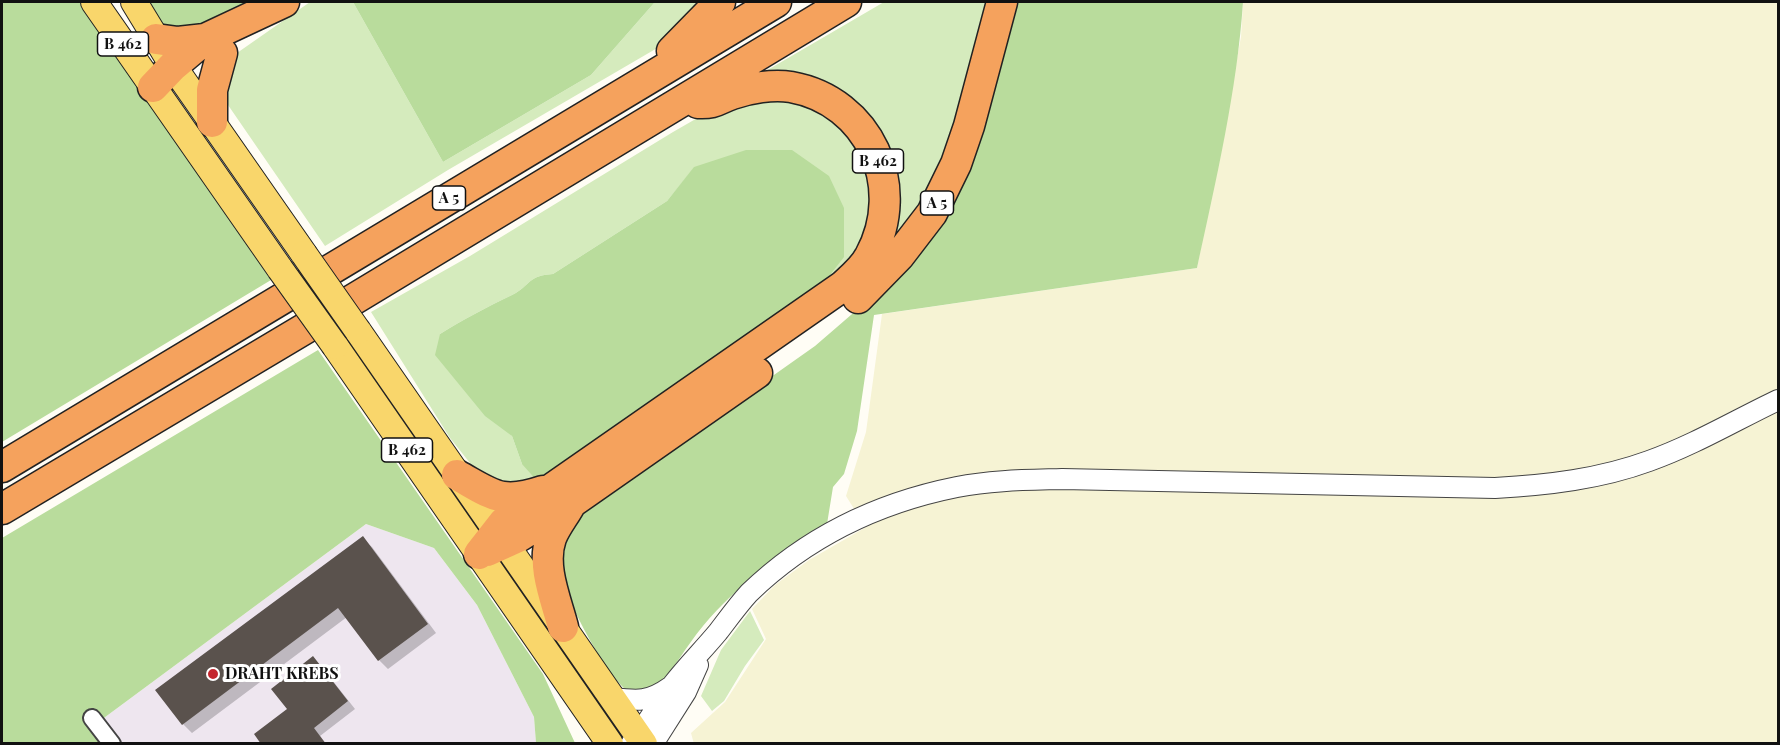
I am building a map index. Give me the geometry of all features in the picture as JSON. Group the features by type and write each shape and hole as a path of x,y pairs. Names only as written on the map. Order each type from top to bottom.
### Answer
{"highway":[{"name":"A 5","path":"630,89 686,38 720,2"},
{"name":"A 5","path":"2,467 776,2"},
{"name":"A 5","path":"2,509 846,2"},
{"name":"A 5","path":"493,543 520,537 564,495 788,352 855,300 899,256 932,213 956,164 969,126 1002,2"},
{"name":"B 462","path":"177,71 280,4"},
{"name":"B 462","path":"156,39 213,46"},
{"path":"212,122 213,46"},
{"path":"153,87 177,71"},
{"name":"B 462","path":"457,475 498,497 513,499 564,495 843,286 858,273 870,256 880,232 886,200 883,172 872,146 855,120 837,104 815,93 788,86 753,88 731,94 711,104 680,102"},
{"name":"A 5","path":"563,627 548,566 548,553 564,495"}],"main road":[{"name":"B 462","path":"94,2 335,346 563,627 642,741"},
{"name":"B 462","path":"134,2 177,71 457,475 591,716 610,744"}],"street":[{"path":"613,698 637,701 648,699 659,695 672,685 748,594 784,563 823,535 886,506 957,487 1010,480 1062,479 1495,488 1539,486 1617,471 1649,461 1779,400"},
{"path":"642,741 686,692 708,644"},
{"path":"642,741 672,685"},
{"path":"591,716 595,744"},
{"path":"92,718 112,744"}],"shaded area":[{"path":"1243,2 1778,2 1778,743 694,744 691,733 725,702 766,639 752,609 775,585 809,560 875,522 881,516 1017,473 856,512 846,496 866,432 882,314 1197,268 1241,37"},
{"path":"366,524 434,548 477,605 534,717 536,743 100,744 89,729"}],"green space":[{"path":"2,2 80,2 271,280 2,442"},
{"path":"142,2 253,2 200,30 167,33"},
{"path":"310,2 353,2 443,162 591,75 655,2 711,2 683,33 448,170 325,246 228,105 226,91 229,65 237,53"},
{"path":"353,2 655,2 591,75 443,162"},
{"path":"884,2 994,2 945,168 883,257 875,125 858,104 842,92 759,75"},
{"path":"1009,2 1243,2 1231,102 1197,268 874,315 857,431 844,474 833,487 827,524 777,558 731,597 703,626 667,676 653,691 627,691 598,654 566,591 561,569 564,536 587,507 815,346 866,302 905,262"},
{"path":"762,93 845,119 878,188 855,264 571,466 504,490 474,468 450,438 371,312 470,256 720,105","holes":["695,167 522,464 512,436 440,334 518,291 533,279 553,274 667,201"]},
{"path":"746,150 792,150 829,176 844,208 844,257 812,298 539,483 522,464 512,436 485,416 435,355 440,334 518,291 533,279 553,274 667,201 694,167"},
{"path":"318,350 543,674 575,743 536,743 534,717 477,605 434,548 366,524 89,729 100,743 2,743 2,538"},
{"path":"750,611 764,640 724,701 712,711 701,696 721,650"}],"building":[{"path":"363,536 428,624 378,661 338,608 182,725 155,690"},
{"path":"313,656 348,701 314,728 326,744 261,744 254,734 287,709 271,689"}],"place":[{"name":"DRAHT KREBS","path":"213,674"}]}
